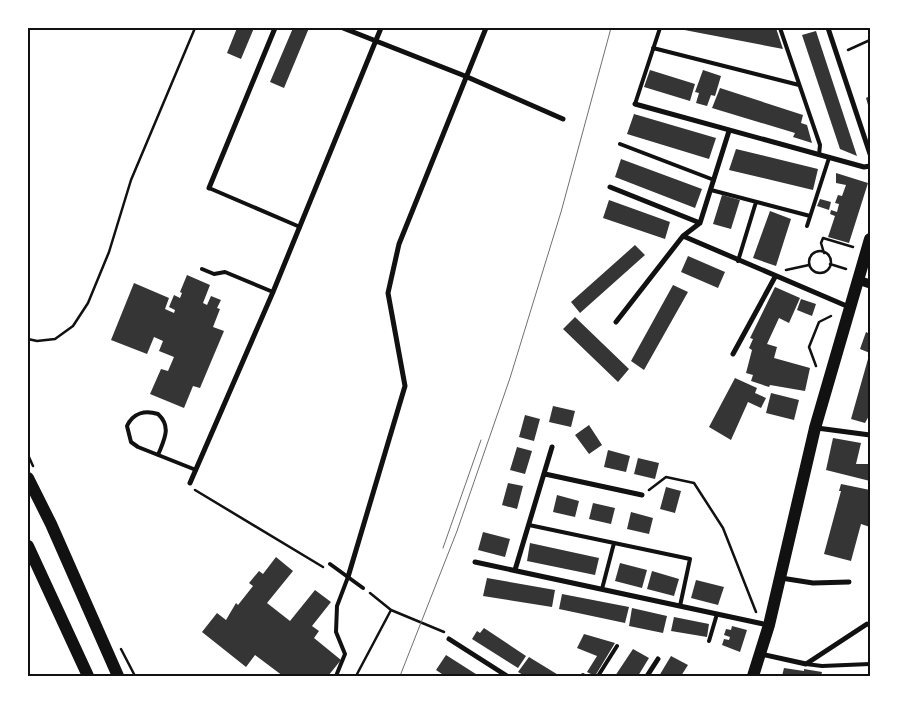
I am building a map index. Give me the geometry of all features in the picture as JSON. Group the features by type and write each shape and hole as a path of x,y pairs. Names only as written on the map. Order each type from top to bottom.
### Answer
{"highway":[{"path":"753,676 769,625 815,428 849,307 864,282 870,239"},
{"path":"28,478 51,524 118,676"},
{"path":"28,546 88,676"}],"street":[{"path":"209,188 275,28"},
{"path":"344,28 465,76 563,119"},
{"path":"190,483 273,292 381,28"},
{"path":"348,577 404,386 388,292 399,244 465,76 486,28"},
{"path":"828,28 868,134 870,154"},
{"path":"635,104 828,158 864,167 870,166"},
{"path":"616,322 683,236 700,223 729,131"},
{"path":"610,187 700,223"},
{"path":"683,236 774,277 849,307"},
{"path":"733,354 774,277"},
{"path":"815,428 870,435"},
{"path":"515,570 552,447"},
{"path":"545,474 642,496"},
{"path":"475,562 769,625"},
{"path":"780,578 813,582 849,582"},
{"path":"761,654 806,664 866,624 870,624"},
{"path":"449,639 507,676"},
{"path":"647,676 658,659"}],"lane":[{"path":"635,104 660,28"},
{"path":"780,28 820,145 819,155"},
{"path":"653,48 798,85"},
{"path":"620,144 714,180"},
{"path":"807,226 828,158"},
{"path":"209,188 300,226"},
{"path":"711,190 810,216"},
{"path":"738,261 756,202"},
{"path":"202,269 214,274 225,272 273,292"},
{"path":"158,455 166,438 166,424 158,414 146,411 130,421 127,431 129,437 138,447 158,455 196,470"},
{"path":"529,525 690,559 680,606"},
{"path":"602,589 614,543"},
{"path":"330,564 363,588"},
{"path":"336,676 345,654 336,632 337,606 348,577"},
{"path":"709,641 717,614"},
{"path":"598,676 617,646"},
{"path":"806,664 822,666 870,664"}],"path":[{"path":"28,339 37,341 55,338 73,326 88,303 109,252 132,180 195,28"},
{"path":"848,50 870,40"},
{"path":"809,265 813,271 820,273 826,271 830,264 829,257 824,252 821,243 823,238 853,247"},
{"path":"809,265 812,256 817,252 824,252"},
{"path":"830,264 846,269"},
{"path":"774,277 777,271 809,265"},
{"path":"816,366 809,347 818,322 831,316"},
{"path":"642,496 666,477 694,483 723,528 756,612"},
{"path":"190,483 197,493 218,503 322,567"},
{"path":"363,588 391,610 443,630"},
{"path":"356,676 391,610"}],"building":[{"path":"237,28 254,28 241,59 227,53"},
{"path":"293,28 309,28 284,88 270,82"},
{"path":"674,28 776,28 783,49"},
{"path":"816,31 857,156 840,149 802,35"},
{"path":"650,70 695,84 690,101 644,87"},
{"path":"703,70 721,76 715,96 711,95 707,106 696,103 699,93 695,92"},
{"path":"720,88 803,115 801,123 807,125 812,143 793,137 795,133 712,108"},
{"path":"870,96 870,112 866,98"},
{"path":"634,114 716,138 709,159 627,134"},
{"path":"736,149 818,169 813,190 729,170"},
{"path":"621,159 702,189 695,208 615,177"},
{"path":"836,173 868,183 849,243 828,237 835,216 830,214 831,210 837,212 839,204 835,203 838,195 842,196 846,185 836,183"},
{"path":"722,195 740,200 731,229 713,224"},
{"path":"820,199 831,202 829,210 817,206"},
{"path":"609,200 670,222 665,239 603,218"},
{"path":"770,211 791,219 776,266 753,258"},
{"path":"635,245 645,255 580,313 571,302"},
{"path":"688,256 725,272 718,288 681,272"},
{"path":"187,275 210,285 203,303 207,305 211,296 221,300 217,308 220,309 213,327 224,331 200,388 193,386 184,408 150,394 161,369 168,371 174,357 159,351 163,341 154,337 147,354 111,340 134,283 169,298 165,309 174,313 175,310 169,307 174,295 180,298 182,293 180,292"},
{"path":"673,285 688,292 644,370 631,361"},
{"path":"775,287 800,298 789,323 779,318 767,344 777,347 774,358 810,368 805,391 770,385 769,387 751,381 753,375 746,373 752,350 749,348 753,339 750,338"},
{"path":"801,299 816,304 812,316 797,310"},
{"path":"575,317 629,369 618,382 563,329"},
{"path":"866,332 870,334 870,353 860,349"},
{"path":"868,359 870,360 870,414 865,423 851,419"},
{"path":"735,378 757,388 755,393 766,398 761,408 748,402 731,440 709,427"},
{"path":"771,393 799,400 794,420 766,413"},
{"path":"553,406 575,411 571,427 549,422"},
{"path":"525,415 540,419 534,441 519,437"},
{"path":"589,425 602,445 589,454 575,435"},
{"path":"833,438 861,443 856,464 870,464 870,481 826,470"},
{"path":"517,447 532,451 525,474 510,470"},
{"path":"608,450 630,456 626,472 604,467"},
{"path":"638,458 659,463 655,479 634,474"},
{"path":"508,483 523,486 517,509 502,505"},
{"path":"841,484 870,490 870,527 861,524 851,561 824,554 841,491 839,491"},
{"path":"666,487 681,491 675,513 660,509"},
{"path":"557,495 579,501 575,517 553,512"},
{"path":"593,503 615,508 611,524 589,519"},
{"path":"631,512 653,518 649,534 627,529"},
{"path":"483,532 510,539 505,557 478,550"},
{"path":"530,543 599,558 595,575 527,561"},
{"path":"276,557 293,571 267,603 290,621 315,590 331,602 312,626 319,631 314,638 341,660 328,676 283,676 255,655 246,667 202,632 217,613 226,620 236,603 238,605 253,586 249,583 259,571 263,574"},
{"path":"620,563 647,570 642,588 615,581"},
{"path":"652,571 679,579 674,596 647,589"},
{"path":"487,578 555,590 552,607 483,596"},
{"path":"696,580 724,587 718,605 691,598"},
{"path":"562,594 629,607 625,623 559,609"},
{"path":"632,608 667,616 663,633 629,626"},
{"path":"674,617 709,624 707,637 671,631"},
{"path":"732,626 747,630 740,652 722,645 724,639 729,640 730,637 724,635 726,629 731,630"},
{"path":"484,628 526,656 518,668 472,639 477,631 480,633"},
{"path":"584,634 615,643 595,676 587,672 597,656 577,648"},
{"path":"633,649 649,658 638,676 615,676"},
{"path":"446,655 479,676 445,676 436,670"},
{"path":"671,656 688,665 681,676 659,676"},
{"path":"529,657 560,676 525,676 518,672"},
{"path":"784,668 822,672 821,676 782,676"}],"tram line":[{"path":"400,676 457,531 510,378 561,212 611,28"},
{"path":"443,548 481,440"}]}
